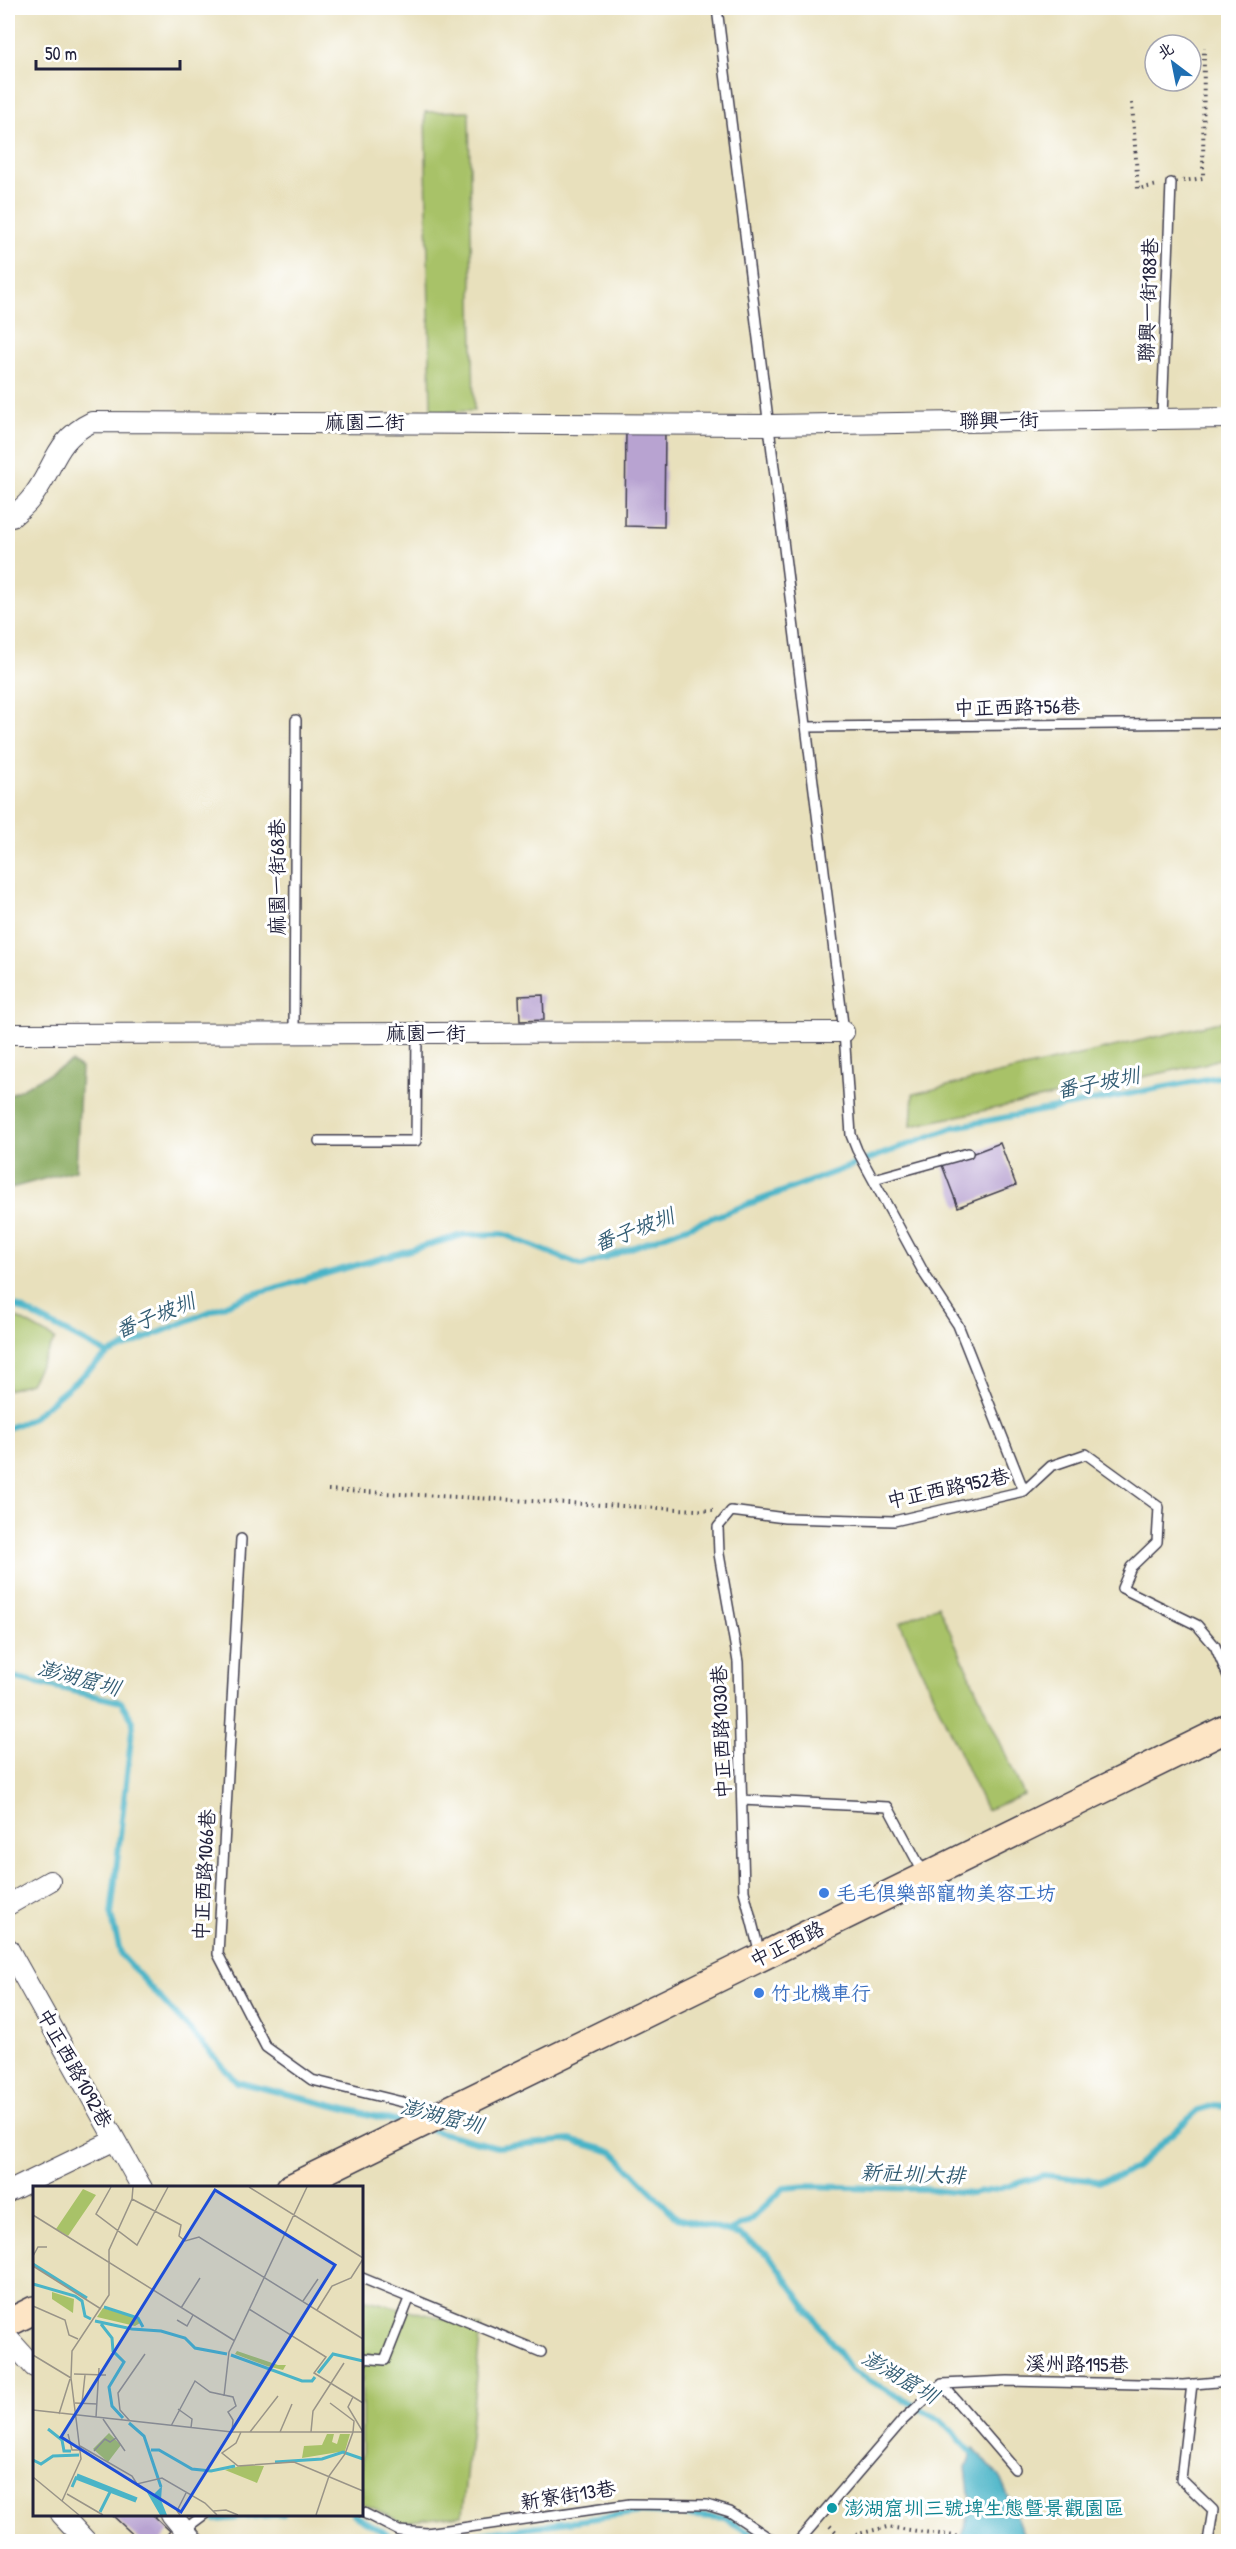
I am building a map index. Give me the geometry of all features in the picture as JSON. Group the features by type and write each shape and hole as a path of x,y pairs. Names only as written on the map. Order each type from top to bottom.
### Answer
{"main road":[{"name":"中正西路","path":"292,2186 1228,1728"},
{"path":"8,2323 33,2310"}],"street":[{"name":"聯興一街","path":"769,425 1162,417 1228,418"},
{"name":"麻園二街","path":"8,517 12,517 30,500 62,445 74,431 92,422 769,425"},
{"name":"麻園一街","path":"8,1034 844,1032"},
{"path":"8,1905 50,1881"},
{"name":"中正西路1092巷","path":"8,1948 141,2186"},
{"path":"8,2192 115,2140"},
{"path":"8,2338 33,2366"},
{"path":"63,2516 87,2541"},
{"path":"173,2516 190,2535"}],"lane":[{"path":"717,8 844,1032 851,1135 924,1275 958,1325 1024,1491"},
{"name":"聯興一街188巷","path":"1162,417 1171,183"},
{"name":"麻園一街68巷","path":"294,1034 296,720"},
{"name":"中正西路756巷","path":"806,727 1228,723"},
{"path":"319,1141 416,1141 417,1033"},
{"path":"874,1179 968,1153"},
{"name":"中正西路952巷","path":"731,1511 785,1518 894,1521 1024,1491 1051,1466 1086,1454 1159,1507 1156,1542 1131,1567 1122,1588 1197,1625 1215,1646 1228,1676"},
{"name":"中正西路1030巷","path":"731,1511 718,1527 719,1554 738,1662 744,1891 761,1956"},
{"name":"中正西路1066巷","path":"240,1539 218,1954 266,2047 312,2080 443,2112"},
{"path":"742,1800 888,1807 926,1876"},
{"path":"363,2278 541,2352"},
{"path":"363,2358 385,2360 409,2299"},
{"name":"溪州路195巷","path":"942,2384 1008,2381 1192,2384 1228,2381"},
{"path":"798,2541 902,2421 942,2384 1015,2469"},
{"path":"1192,2384 1181,2480 1213,2510 1208,2541"},
{"name":"新寮街13巷","path":"363,2513 399,2531 427,2533 630,2504 707,2505 730,2512 775,2541"},
{"path":"190,2535 204,2516"}],"path":[{"path":"1132,103 1138,189 1203,178 1204,48"},
{"path":"328,1490 731,1511"},
{"path":"842,2541 842,2538 887,2527 1000,2541"}],"green space":[{"path":"469,111 474,411 431,412 425,112"},
{"path":"1228,1020 1228,1056 1204,1064 911,1126 913,1094"},
{"path":"71,1062 81,1068 76,1170 8,1189 8,1096"},
{"path":"12,1315 55,1339 30,1383 8,1390 8,1317"},
{"path":"938,1605 1024,1795 986,1810 900,1623"},
{"path":"363,2299 481,2327 462,2515 401,2522 363,2503"}],"water":[{"path":"974,2448 1000,2478 1027,2541 959,2541 971,2510 966,2468"}],"building":[{"path":"626,428 665,428 664,527 625,526"},
{"path":"543,995 544,1020 520,1021 519,996"},
{"path":"1000,1143 1016,1185 958,1207 942,1165"},
{"path":"1228,2047 1228,2085 1220,2084"},
{"path":"113,2516 154,2516 170,2531 161,2542 141,2542"}],"waterway":[{"name":"番子坡圳","path":"8,1428 31,1419 108,1354 247,1296 463,1235 503,1234 583,1266 955,1127 1228,1075"},
{"path":"8,1308 16,1306 108,1354"},
{"name":"澎湖窟圳","path":"8,1676 121,1702 133,1721 111,1915 121,1955 237,2082 403,2123"},
{"name":"新社圳大排","path":"728,2232 748,2222 784,2188 807,2186 925,2189 971,2194 999,2189 1044,2175 1098,2181 1120,2176 1136,2167 1198,2110 1215,2105 1228,2106"},
{"name":"澎湖窟圳","path":"431,2130 497,2147 570,2140 613,2152 677,2218 740,2235 769,2255 851,2370 942,2421 976,2457"},
{"path":"422,2542 641,2512 724,2518 765,2542"},
{"path":"215,2520 260,2516"},
{"path":"356,2516 401,2542"}],"place":[{"name":"毛毛俱樂部寵物美容工坊","path":"824,1893"},
{"name":"竹北機車行","path":"759,1993"},
{"name":"澎湖窟圳三號埤生態暨景觀園區","path":"832,2508"}]}
